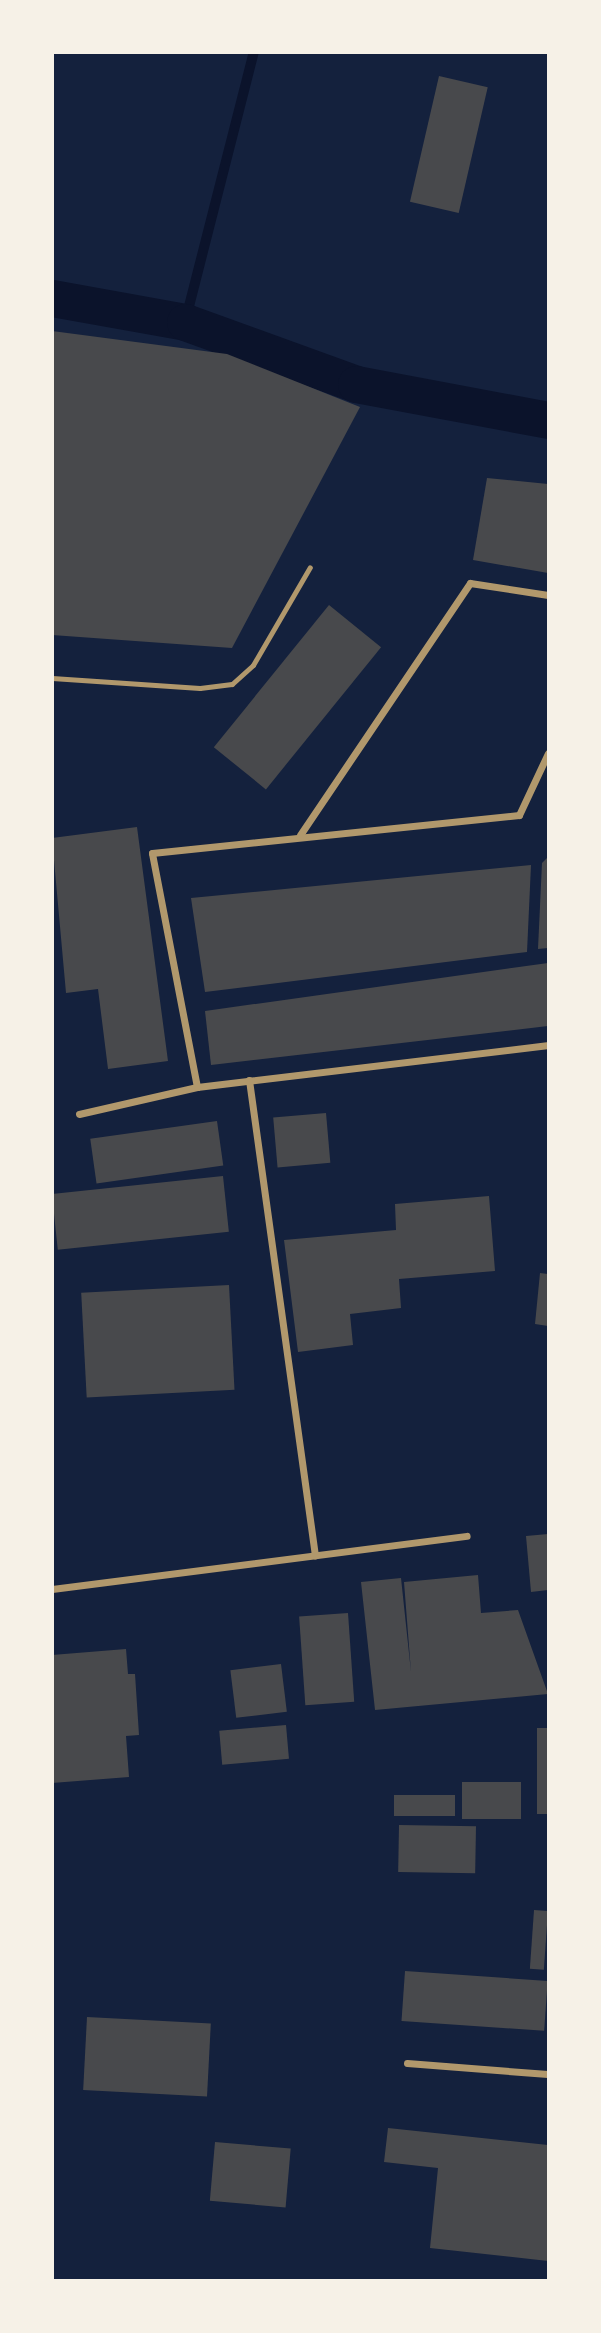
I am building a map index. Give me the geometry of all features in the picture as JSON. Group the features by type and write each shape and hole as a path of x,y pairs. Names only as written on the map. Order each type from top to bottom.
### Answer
{"street":[{"path":"300,835 470,583 548,595"},
{"path":"197,1087 152,853 300,835 519,815 548,753"},
{"path":"79,1114 197,1087 548,1045"},
{"path":"249,1080 315,1555"},
{"path":"52,1589 467,1536"},
{"path":"407,2063 548,2074"}],"lane":[{"path":"52,678 200,688 232,684 253,665 310,567"}],"building":[{"path":"439,76 488,87 459,213 410,202"},
{"path":"52,331 227,354 360,407 232,648 52,635"},
{"path":"487,478 548,484 548,573 473,560"},
{"path":"329,605 381,647 266,789 214,747"},
{"path":"137,827 168,1061 108,1069 98,989 66,993 52,838"},
{"path":"548,857 548,948 538,949 542,863"},
{"path":"531,865 527,952 205,992 191,898"},
{"path":"548,963 548,1026 211,1065 205,1011"},
{"path":"326,1113 330,1163 278,1167 273,1118"},
{"path":"217,1121 223,1166 97,1183 90,1139"},
{"path":"223,1176 229,1232 58,1250 52,1194"},
{"path":"489,1196 495,1271 399,1279 401,1308 350,1314 353,1345 298,1352 284,1240 396,1230 395,1204"},
{"path":"540,1273 548,1274 548,1326 535,1324"},
{"path":"229,1285 234,1390 87,1398 81,1293"},
{"path":"548,1534 548,1590 531,1592 526,1536"},
{"path":"478,1575 481,1613 518,1610 548,1694 375,1710 361,1582 401,1578 411,1672 404,1582"},
{"path":"348,1613 354,1702 305,1705 299,1616"},
{"path":"126,1649 128,1674 135,1674 139,1735 126,1736 129,1777 52,1783 52,1655"},
{"path":"281,1664 287,1712 236,1718 230,1670"},
{"path":"286,1725 289,1759 222,1765 219,1731"},
{"path":"537,1728 548,1728 548,1814 537,1814"},
{"path":"462,1782 521,1782 521,1819 462,1819"},
{"path":"394,1795 455,1795 455,1816 394,1816"},
{"path":"399,1825 476,1826 475,1873 398,1872"},
{"path":"534,1910 548,1911 544,1970 530,1969"},
{"path":"405,1971 548,1981 544,2031 402,2021"},
{"path":"87,2017 211,2023 207,2096 83,2090"},
{"path":"388,2128 548,2145 548,2261 430,2248 438,2168 384,2162"},
{"path":"215,2142 291,2149 286,2207 210,2201"}],"waterway":[{"path":"185,322 254,52"},
{"path":"52,298 185,322 356,384 548,420"}]}
